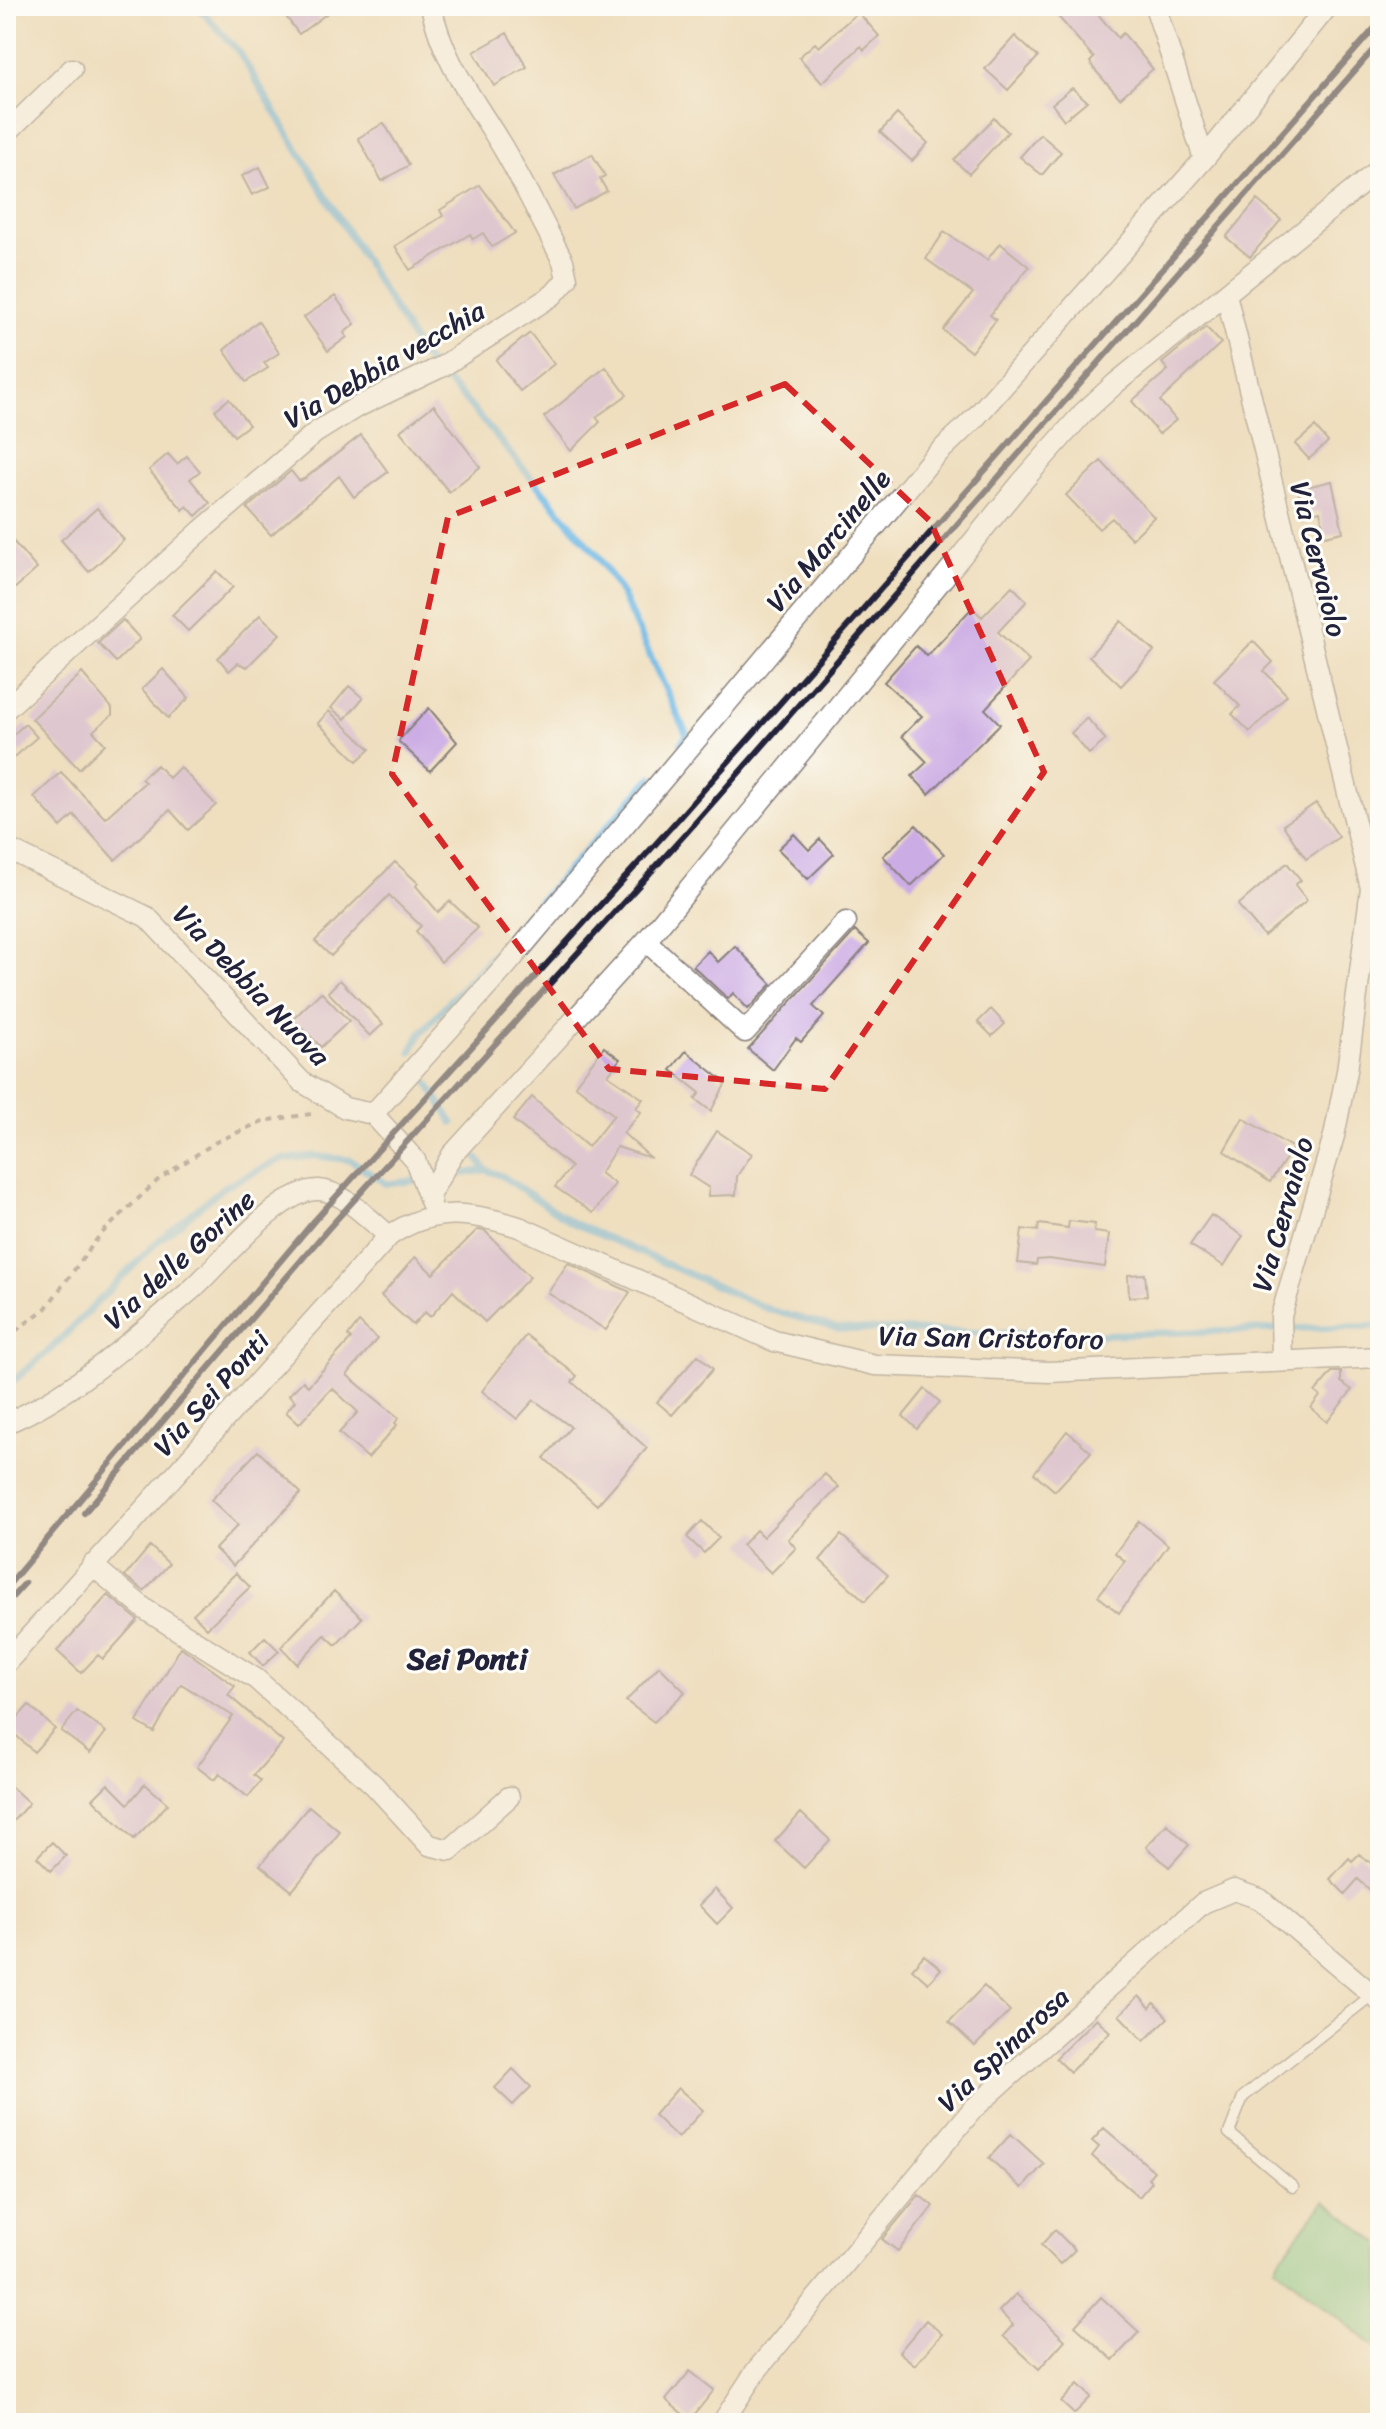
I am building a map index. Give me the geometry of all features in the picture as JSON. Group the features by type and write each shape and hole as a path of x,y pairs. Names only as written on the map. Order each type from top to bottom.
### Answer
{"street":[{"name":"Via Debbia vecchia","path":"6,709 295,449 355,408 436,369 553,295 567,279 563,261 506,152 449,64 438,39 431,6"},
{"path":"1155,6 1204,159"},
{"name":"Via Marcinelle","path":"373,1114 505,967 932,459 975,418 1204,159 1328,6"},
{"path":"6,133 72,69"},
{"path":"430,1194 452,1155 646,941 1021,483 1083,413 1380,169"},
{"name":"Via Cervaiolo","path":"1226,294 1376,893 1337,1123 1281,1316 1282,1354"},
{"name":"Via Debbia Nuova","path":"6,848 147,917 302,1082 345,1108 373,1114"},
{"path":"646,941 745,1032 846,922"},
{"path":"373,1114 415,1160 430,1194 431,1216"},
{"name":"Via delle Gorine","path":"6,1423 28,1414 115,1353 193,1289 265,1218 293,1197 316,1189 332,1192 389,1236"},
{"name":"Via Sei Ponti","path":"6,1663 389,1236 411,1222 431,1216 485,1216"},
{"name":"Via San Cristoforo","path":"485,1216 545,1238 774,1341 875,1365 1049,1372 1282,1354 1380,1357"},
{"path":"92,1565 146,1610 256,1679 374,1785 429,1845 450,1850 509,1797"},
{"name":"Via Spinarosa","path":"722,2423 756,2371 973,2109 1203,1903 1234,1890 1260,1899 1376,1998"}],"lane":[{"path":"1293,2187 1229,2133 1243,2097 1376,1998"}],"path":[{"path":"6,1338 46,1308 100,1235 159,1179 216,1142 263,1121 345,1108"}],"highlighted area":[{"path":"785,384 930,521 1044,772 825,1089 609,1069 392,774 448,517"}],"green space":[{"path":"1325,2201 1380,2244 1380,2351 1274,2266"}],"building":[{"path":"278,6 337,6 299,34"},
{"path":"1049,6 1091,6 1118,38 1123,33 1153,69 1120,98 1094,69 1090,62 1094,58"},
{"path":"858,12 879,36 864,50 861,46 822,83 799,57 815,43 819,47"},
{"path":"507,33 527,67 494,86 474,52"},
{"path":"1015,36 1038,57 1008,90 985,69"},
{"path":"1072,88 1087,101 1064,120 1052,104"},
{"path":"897,114 928,143 912,161 880,132"},
{"path":"994,118 1008,132 969,174 954,160"},
{"path":"384,123 409,165 382,181 358,138"},
{"path":"1040,134 1061,152 1042,175 1020,157"},
{"path":"592,154 605,176 600,179 607,191 574,209 554,175"},
{"path":"260,167 270,187 252,195 242,176"},
{"path":"480,185 515,233 492,247 483,233 473,239 470,234 410,270 395,246 443,216 440,210"},
{"path":"1257,200 1281,220 1250,257 1226,237"},
{"path":"944,232 987,260 1000,243 1029,267 990,315 996,320 971,352 943,330 973,293 926,259"},
{"path":"335,296 355,324 344,333 347,337 328,351 304,317"},
{"path":"258,321 279,353 264,363 268,368 246,382 224,350"},
{"path":"1206,327 1221,343 1160,401 1176,420 1159,434 1132,401 1168,370 1162,363"},
{"path":"530,333 554,364 520,391 496,360"},
{"path":"606,367 627,395 596,417 600,422 571,451 544,417"},
{"path":"229,399 249,425 234,436 215,410"},
{"path":"434,405 480,467 449,492 400,431"},
{"path":"1315,427 1328,442 1309,459 1295,444"},
{"path":"361,435 388,472 354,497 339,476 271,535 247,508 291,471 299,481 304,479"},
{"path":"168,454 177,464 187,456 200,471 190,479 210,503 196,516 187,506 183,510 149,470"},
{"path":"1101,461 1154,517 1132,539 1112,518 1099,529 1066,495"},
{"path":"1332,481 1343,532 1325,536 1320,511 1304,515 1298,489"},
{"path":"97,508 124,540 89,572 61,540"},
{"path":"6,533 37,569 6,596"},
{"path":"217,571 233,587 188,631 172,615"},
{"path":"1012,586 1027,601 998,632 1029,661 985,709 1000,724 929,794 912,776 927,762 902,736 922,716 884,682 916,646 927,656 972,608 982,617"},
{"path":"260,615 280,634 247,667 238,663 229,671 218,658"},
{"path":"123,620 140,639 116,662 98,643"},
{"path":"1121,621 1154,651 1121,686 1089,656"},
{"path":"1253,641 1273,662 1264,671 1287,695 1250,732 1232,714 1240,706 1214,680"},
{"path":"163,669 189,698 168,718 142,689"},
{"path":"82,673 112,708 112,715 93,731 105,744 79,769 32,719"},
{"path":"349,686 363,698 345,719 331,708"},
{"path":"429,708 457,742 430,771 398,741"},
{"path":"329,711 370,749 357,761 318,723"},
{"path":"1087,718 1106,740 1089,754 1071,733"},
{"path":"25,724 37,737 6,765 6,741"},
{"path":"157,765 169,778 180,767 216,805 188,830 170,810 115,860 74,815 61,827 34,797 61,772 105,818 145,782 141,779"},
{"path":"1316,803 1339,837 1306,859 1283,825"},
{"path":"916,825 944,854 911,886 883,856"},
{"path":"794,834 809,850 820,839 834,854 808,879 778,849"},
{"path":"395,862 418,883 416,886 438,912 450,901 478,928 441,962 416,931 421,926 389,895 331,956 315,941"},
{"path":"1287,863 1301,880 1295,885 1307,900 1264,936 1238,905"},
{"path":"855,931 869,943 813,1006 824,1016 801,1042 796,1038 773,1070 748,1049"},
{"path":"735,946 772,984 748,1009 733,993 728,999 693,966 708,951 718,962"},
{"path":"340,980 383,1024 370,1036 328,992"},
{"path":"321,992 349,1021 321,1047 293,1019"},
{"path":"991,1009 1005,1024 992,1036 978,1022"},
{"path":"604,1047 620,1059 608,1075 643,1099 636,1108 641,1112 623,1133 651,1158 617,1147 600,1173 615,1184 593,1213 555,1187 571,1167 513,1120 532,1097 588,1147 614,1115 575,1085"},
{"path":"686,1051 726,1083 711,1111 695,1099 700,1093 671,1070"},
{"path":"1243,1118 1293,1148 1270,1182 1224,1151"},
{"path":"717,1131 752,1154 737,1176 736,1195 708,1196 709,1188 689,1175"},
{"path":"1211,1215 1243,1236 1224,1266 1190,1245"},
{"path":"1069,1221 1095,1224 1094,1232 1109,1234 1105,1267 1049,1259 1037,1260 1036,1265 1018,1263 1022,1229 1038,1231 1039,1224 1068,1228"},
{"path":"477,1230 485,1231 530,1277 485,1322 453,1291 430,1317 425,1312 413,1325 381,1296 415,1257 433,1274"},
{"path":"568,1263 630,1292 606,1330 548,1293"},
{"path":"1145,1274 1147,1296 1129,1297 1128,1275"},
{"path":"359,1322 377,1339 347,1375 399,1418 395,1423 397,1425 368,1458 339,1433 358,1412 332,1388 299,1424 286,1412 295,1401 289,1395 303,1381 308,1386 351,1339 348,1336"},
{"path":"526,1335 577,1376 572,1382 647,1448 597,1505 544,1458 571,1427 534,1400 517,1419 482,1391"},
{"path":"698,1355 713,1369 672,1415 657,1402"},
{"path":"1332,1372 1341,1372 1341,1382 1352,1390 1327,1422 1311,1408 1320,1396 1315,1392"},
{"path":"925,1389 940,1402 917,1429 903,1416"},
{"path":"1067,1431 1091,1452 1055,1491 1034,1473"},
{"path":"258,1451 301,1493 233,1566 215,1549 238,1525 211,1500"},
{"path":"825,1474 839,1487 788,1539 796,1548 771,1573 742,1545 756,1530 763,1537"},
{"path":"702,1521 719,1538 704,1553 687,1537"},
{"path":"1139,1521 1168,1545 1119,1613 1098,1596 1125,1561 1115,1553"},
{"path":"841,1535 888,1575 865,1601 820,1560"},
{"path":"150,1546 169,1564 144,1591 125,1576"},
{"path":"236,1573 250,1587 207,1628 193,1614"},
{"path":"334,1591 362,1618 336,1645 325,1635 297,1664 281,1647"},
{"path":"108,1595 138,1620 103,1659 98,1655 81,1673 57,1651"},
{"path":"265,1637 279,1651 263,1666 250,1652"},
{"path":"181,1647 235,1686 228,1695 283,1742 254,1775 261,1781 248,1797 219,1774 214,1780 197,1767 233,1716 181,1684 154,1732 137,1722"},
{"path":"659,1666 685,1692 654,1722 626,1701"},
{"path":"29,1705 55,1729 34,1752 8,1728"},
{"path":"77,1711 106,1732 90,1753 61,1731"},
{"path":"6,1782 29,1803 6,1829"},
{"path":"108,1784 128,1804 145,1784 168,1804 134,1839 93,1799"},
{"path":"309,1806 340,1832 292,1891 260,1865"},
{"path":"801,1813 830,1840 804,1868 775,1841"},
{"path":"1167,1824 1189,1845 1169,1867 1146,1847"},
{"path":"52,1842 66,1856 51,1871 37,1857"},
{"path":"1359,1854 1380,1869 1380,1899 1358,1879 1345,1894 1330,1879 1349,1858 1352,1861"},
{"path":"715,1889 733,1908 717,1924 699,1905"},
{"path":"924,1955 941,1969 928,1983 912,1969"},
{"path":"984,1986 1010,2011 975,2046 949,2022"},
{"path":"1139,1996 1150,2008 1154,2003 1168,2018 1144,2041 1119,2015"},
{"path":"1096,2018 1110,2032 1070,2072 1056,2058"},
{"path":"513,2069 531,2087 513,2105 495,2088"},
{"path":"678,2088 703,2110 678,2138 654,2115"},
{"path":"1104,2128 1154,2171 1148,2178 1152,2182 1139,2197 1092,2156 1099,2147 1092,2141"},
{"path":"1011,2134 1044,2164 1022,2188 989,2158"},
{"path":"919,2195 933,2206 898,2251 882,2239"},
{"path":"1055,2230 1075,2250 1060,2264 1041,2245"},
{"path":"1016,2294 1065,2340 1039,2369 1003,2336 1013,2325 999,2311"},
{"path":"1101,2297 1139,2332 1113,2360 1075,2326"},
{"path":"926,2320 942,2334 915,2365 899,2352"},
{"path":"690,2371 714,2390 690,2420 666,2400"},
{"path":"1078,2384 1091,2397 1074,2414 1061,2402"}],"waterway":[{"path":"197,6 239,52 423,357 466,401 596,554 619,589 687,735 681,743"},
{"path":"411,1052 420,1034 652,777"},
{"path":"427,1082 453,1123"},
{"path":"6,1387 52,1348 157,1242 224,1187 279,1160 314,1156 350,1160 387,1184 419,1180"},
{"path":"477,1158 486,1170"},
{"path":"444,1177 486,1170 502,1176 571,1222 770,1310 839,1329 1087,1335 1380,1326"}],"railway":[{"path":"6,1588 314,1221 671,827 1380,22"},
{"path":"84,1513 328,1229 688,831 1380,42"},
{"path":"6,1604 25,1583"}],"district":[{"name":"Sei Ponti","path":"467,1659"}]}
